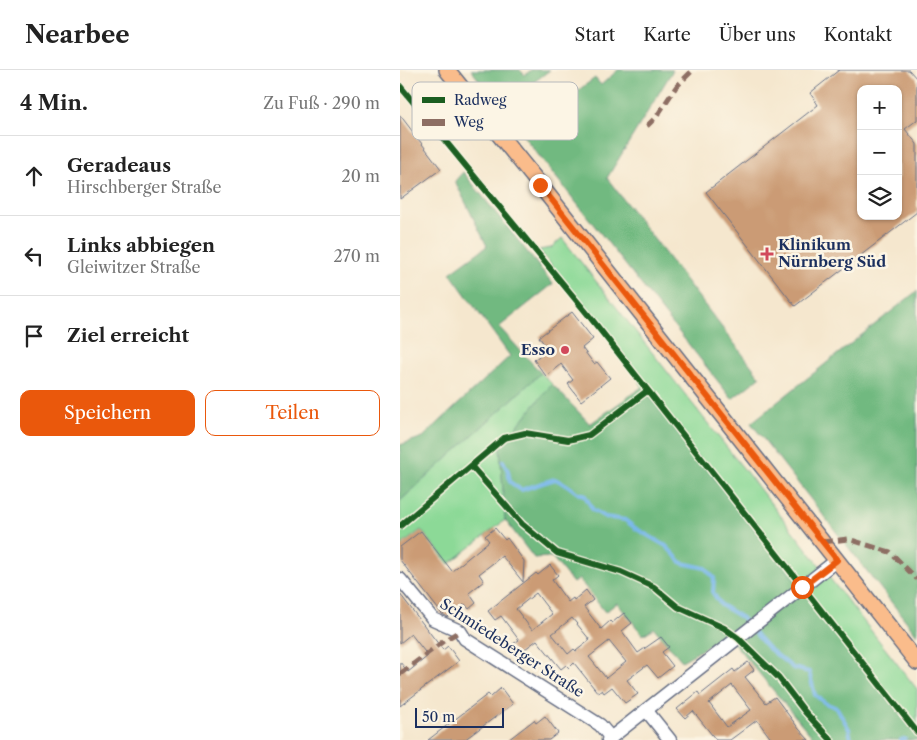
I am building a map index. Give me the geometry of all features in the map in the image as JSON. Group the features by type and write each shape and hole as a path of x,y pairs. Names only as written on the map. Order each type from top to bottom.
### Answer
{"main road":[{"path":"447,70 457,82"},
{"path":"504,140 917,662"}],"street":[{"path":"610,739 837,560"},
{"name":"Schmiedeberger Straße","path":"400,579 433,620 460,630 466,639 600,725 610,739"},
{"path":"646,710 670,740"}],"green space":[{"path":"471,70 520,70 525,75 531,70 550,70 534,82 481,82"},
{"path":"618,70 673,70 607,178 760,377 732,399 527,140 578,140 578,90 595,78 601,85"},
{"path":"463,172 553,284 499,327 541,373 400,501 400,445 423,437 510,356 450,273 487,246 455,181"},
{"path":"562,238 917,689 917,735 642,387 635,370 539,250 551,248"},
{"path":"917,291 917,635 751,423"},
{"path":"541,373 552,384 500,447 505,520 449,564 421,530 400,546 400,501"},
{"path":"552,384 590,424 642,387 917,735 917,740 815,740 727,635 682,661 654,628 643,635 617,603 605,612 579,579 573,583 552,557 534,558 505,520 500,447"}],"building":[{"path":"839,70 909,70 917,79 917,120 905,129 917,144 917,212 795,306 706,192 818,105 810,93"},
{"path":"400,115 412,131 412,140 419,140 441,169 400,199"},
{"path":"572,312 593,339 582,348 594,364 597,362 610,378 581,401 568,384 573,380 561,364 546,376 534,360 548,349 539,337"},
{"path":"495,528 505,540 507,538 524,561 523,582 502,556 479,574 484,581 469,593 476,603 469,609 465,604 448,617 442,614 400,560 400,547 421,531 452,571 489,541 485,536"},
{"path":"550,565 558,575 552,580 568,602 573,598 574,600 586,590 593,600 584,607 601,629 624,613 632,623 622,631 638,653 661,637 669,647 662,652 673,666 658,678 647,665 627,680 638,694 625,703 612,687 604,693 602,690 598,693 574,663 569,668 566,665 561,669 537,640 517,655 510,646 519,640 501,616 495,620 488,611 536,573 538,575","holes":["536,593 552,614 532,630 516,609","572,618 590,640 576,651 574,649 568,654 552,634","609,641 626,662 606,678 589,657"]},
{"path":"400,594 443,650 448,646 459,661 400,706 400,662 408,672 428,656 411,634 400,643"},
{"path":"748,662 754,670 745,677 766,703 775,697 809,740 772,740 757,720 730,740 716,740 693,711 685,718 677,709 698,692 700,695 733,669 735,672","holes":["732,685 751,710 727,727 709,703"]},
{"path":"501,688 513,704 464,740 428,740 488,694 491,697"},
{"path":"545,716 558,733 549,740 508,740 534,720 536,723"}],"waterway":[{"path":"503,461 508,471 510,482 521,490 555,479 579,494 584,494 593,510 605,517 625,520 666,546 682,563 705,568 714,578 713,593 721,605 742,618 767,647 793,668 809,672 815,695 825,703 837,708 849,729 851,740"},
{"path":"901,740 905,739"}],"marked path":[{"path":"647,126 657,116 676,87 692,71"},
{"path":"823,542 848,539 890,552 917,579"},
{"path":"400,674 460,631"}],"cycle path":[{"path":"400,86 412,101"},
{"path":"444,140 586,312 917,732"},
{"path":"400,526 504,438 525,433 568,440 589,435 647,391"},
{"path":"472,467 522,524 557,553 621,572 654,587 678,607 724,628 738,638 779,678 805,712 831,740"}],"place":[{"name":"Klinikum Nürnberg Süd","path":"767,254"},
{"name":"Esso","path":"565,350"}],"route":[{"path":"540,185 724,420 837,560 802,587"}]}
